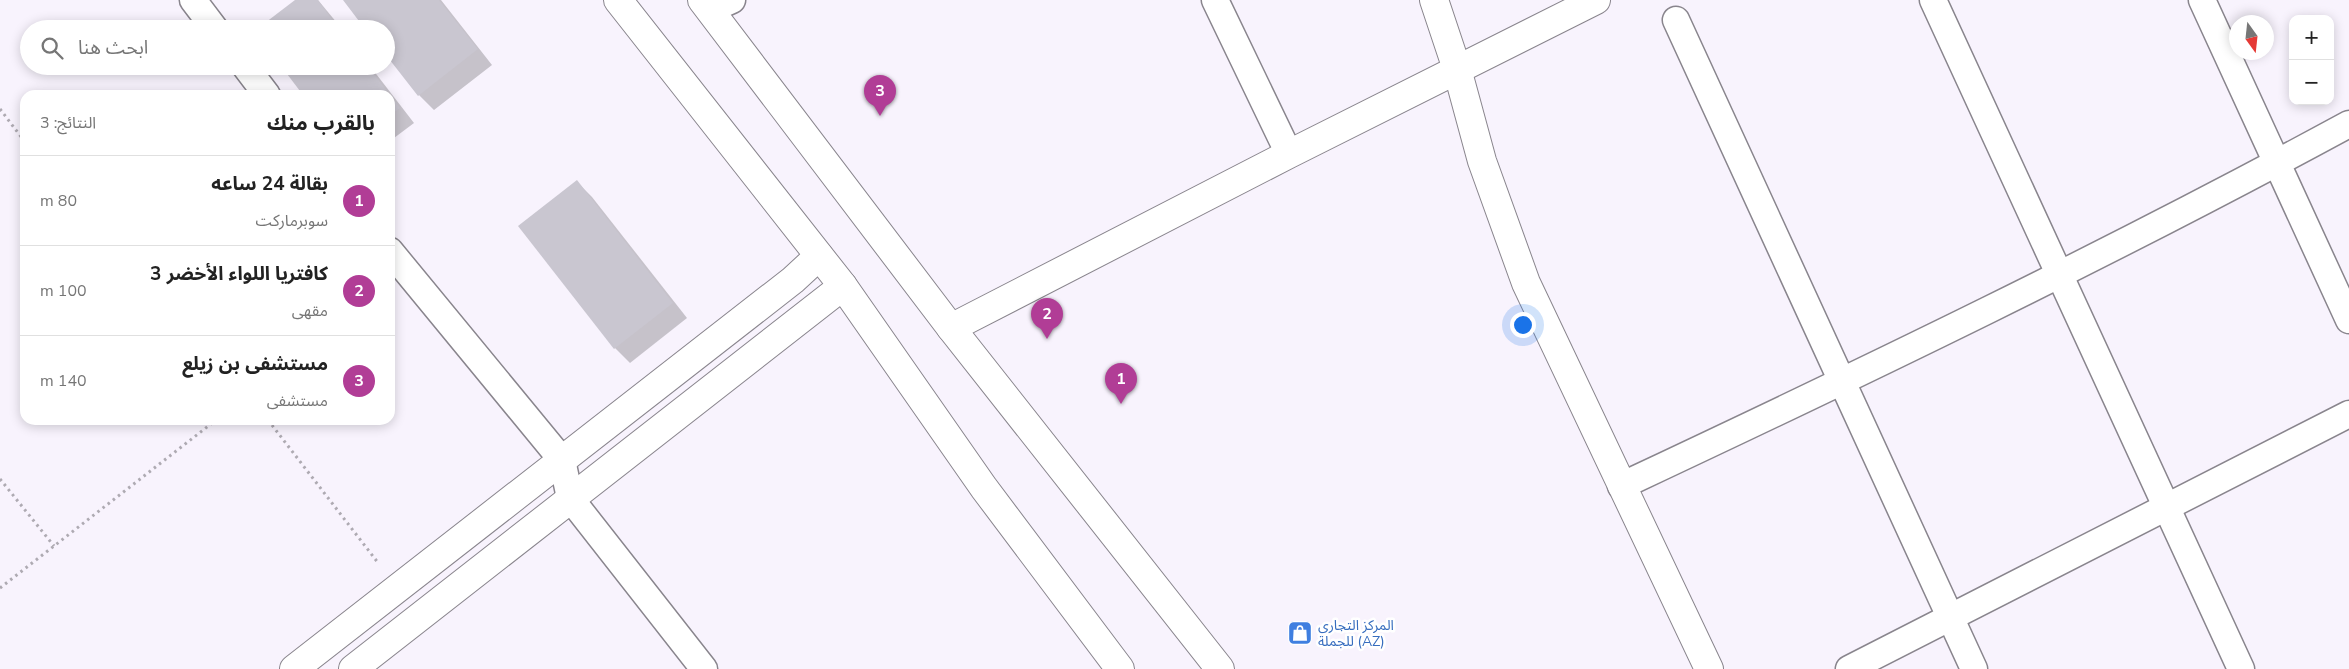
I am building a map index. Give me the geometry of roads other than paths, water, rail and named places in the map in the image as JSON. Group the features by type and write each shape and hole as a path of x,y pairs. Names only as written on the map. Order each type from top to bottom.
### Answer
{"street":[{"path":"193,0 209,20"},
{"path":"618,0 843,286 984,488 1120,669"},
{"path":"1215,0 1289,154"},
{"path":"1434,0 1457,69 1482,161 1526,283 1709,669"},
{"path":"951,328 1289,154 1596,0"},
{"path":"1933,0 2241,669"},
{"path":"2202,0 2349,320"},
{"path":"715,3 951,328 1220,669"},
{"path":"1676,20 1974,669"},
{"path":"251,75 263,90"},
{"path":"1621,486 1843,382 2277,163 2349,124"},
{"path":"294,669 793,280 819,256"},
{"path":"395,257 562,460 570,498 704,669"},
{"path":"353,669 843,286"},
{"path":"1849,669 2349,414"}],"place":[{"name":"مستشفى بن زيلع","path":"880,116"},
{"name":"كافتريا اللواء الأخضر 3","path":"1047,339"},
{"name":"بقالة 24 ساعه","path":"1121,404"},
{"name":"المركز التجاري للجملة (AZ)","path":"1300,633"}]}
